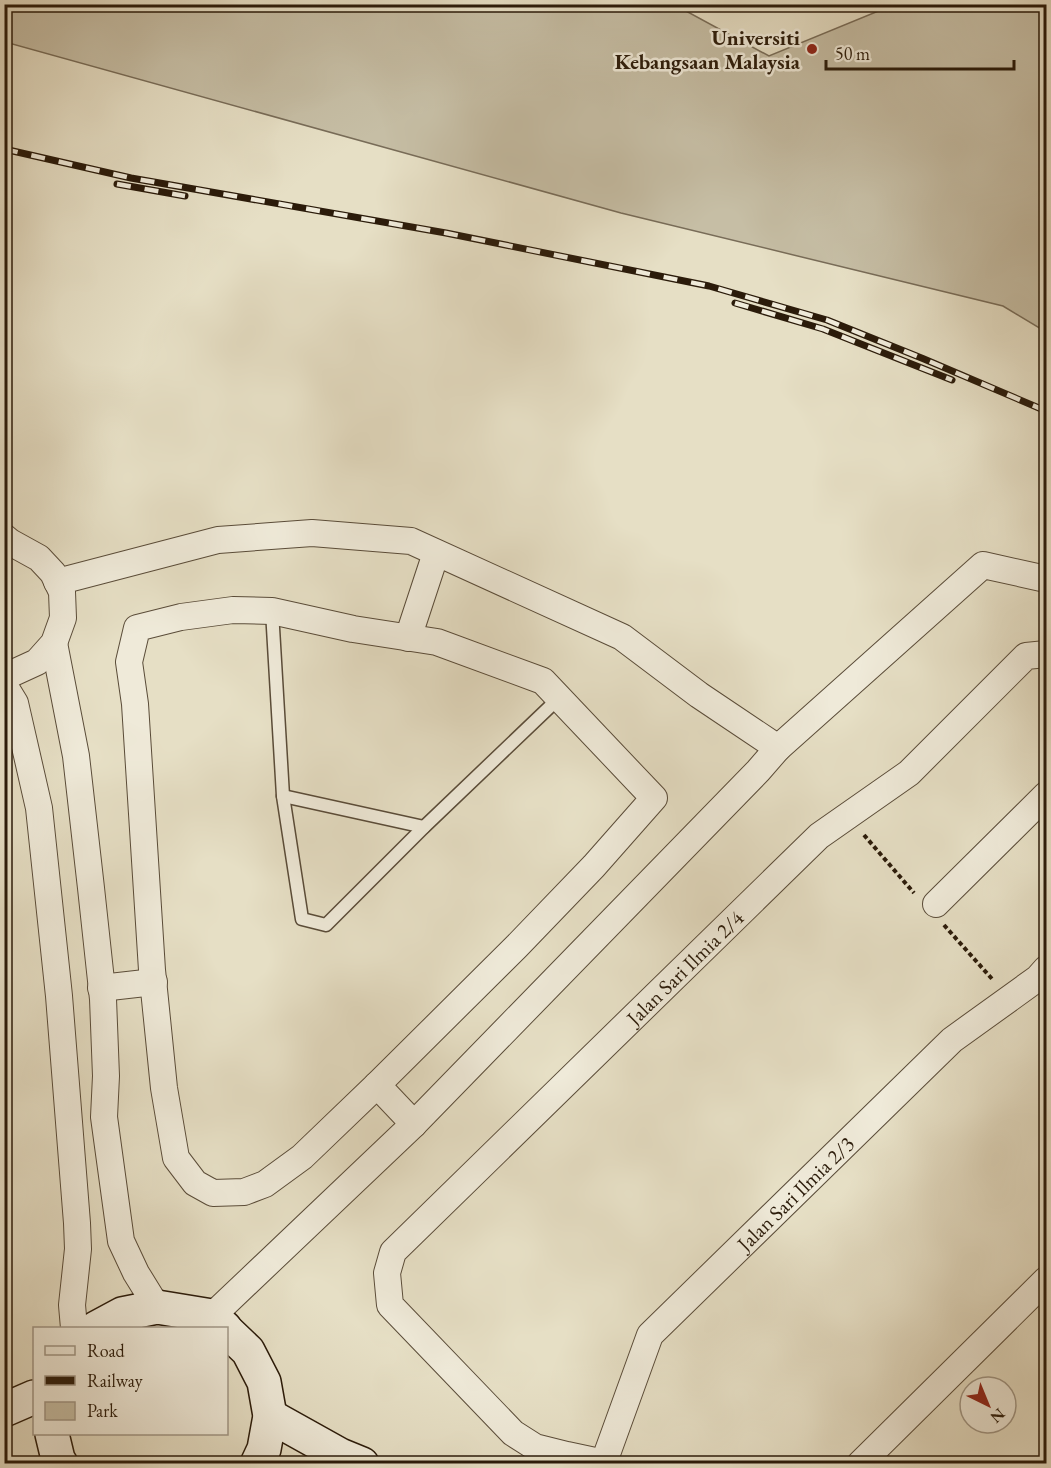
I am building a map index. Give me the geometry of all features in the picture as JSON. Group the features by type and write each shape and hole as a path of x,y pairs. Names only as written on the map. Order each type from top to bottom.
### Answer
{"street":[{"path":"57,582 218,540 312,533 411,541 622,637 699,695 778,748"},
{"path":"4,674 13,673 37,662 54,643 63,618 62,592 53,573 39,558 6,541"},
{"path":"408,638 436,553"},
{"path":"99,1327 122,1314 157,1307 221,1325 778,748 983,566 1047,579"},
{"path":"233,610 272,611 353,629 408,638 437,642 543,681 654,798 594,866 517,946 302,1156 265,1184 244,1192 213,1193 195,1183 176,1158 164,1088 154,982 135,704 129,662 137,628 181,617 233,610"},
{"path":"54,643 76,756 102,988 106,1076 104,1117 121,1241 136,1273 157,1307"},
{"name":"Jalan Sari Ilmia 2/4","path":"606,1463 535,1446 513,1433 390,1305 387,1273 393,1252 819,836 909,773 1036,655"},
{"path":"4,685 15,703 39,808 59,996 78,1249 72,1305 74,1327"},
{"path":"936,904 1047,795"},
{"name":"Jalan Sari Ilmia 2/3","path":"606,1463 650,1335 952,1040 1038,978 1047,969"},
{"path":"102,988 154,982"},
{"path":"376,1085 414,1124"},
{"path":"860,1464 1047,1280"},
{"path":"228,1332 248,1351 264,1382 270,1416 264,1449 257,1464"},
{"path":"4,1410 33,1397"},
{"path":"270,1416 340,1455 362,1464"},
{"path":"52,1435 61,1464"}],"lane":[{"path":"272,611 283,796 303,919 326,925 424,827 559,698"},
{"path":"283,796 424,827"}],"path":[{"path":"848,816 925,904 936,904 945,912 941,922 1010,998"}],"green space":[{"path":"4,5 675,5 769,56 893,5 1046,5 1046,332 1003,306 621,213 5,42"}],"railway":[{"path":"4,149 131,178 446,233 709,286 827,320 1046,411"},
{"path":"117,184 185,196"},
{"path":"735,303 823,329 952,380"}],"place":[{"name":"Universiti Kebangsaan Malaysia","path":"812,49"}]}
